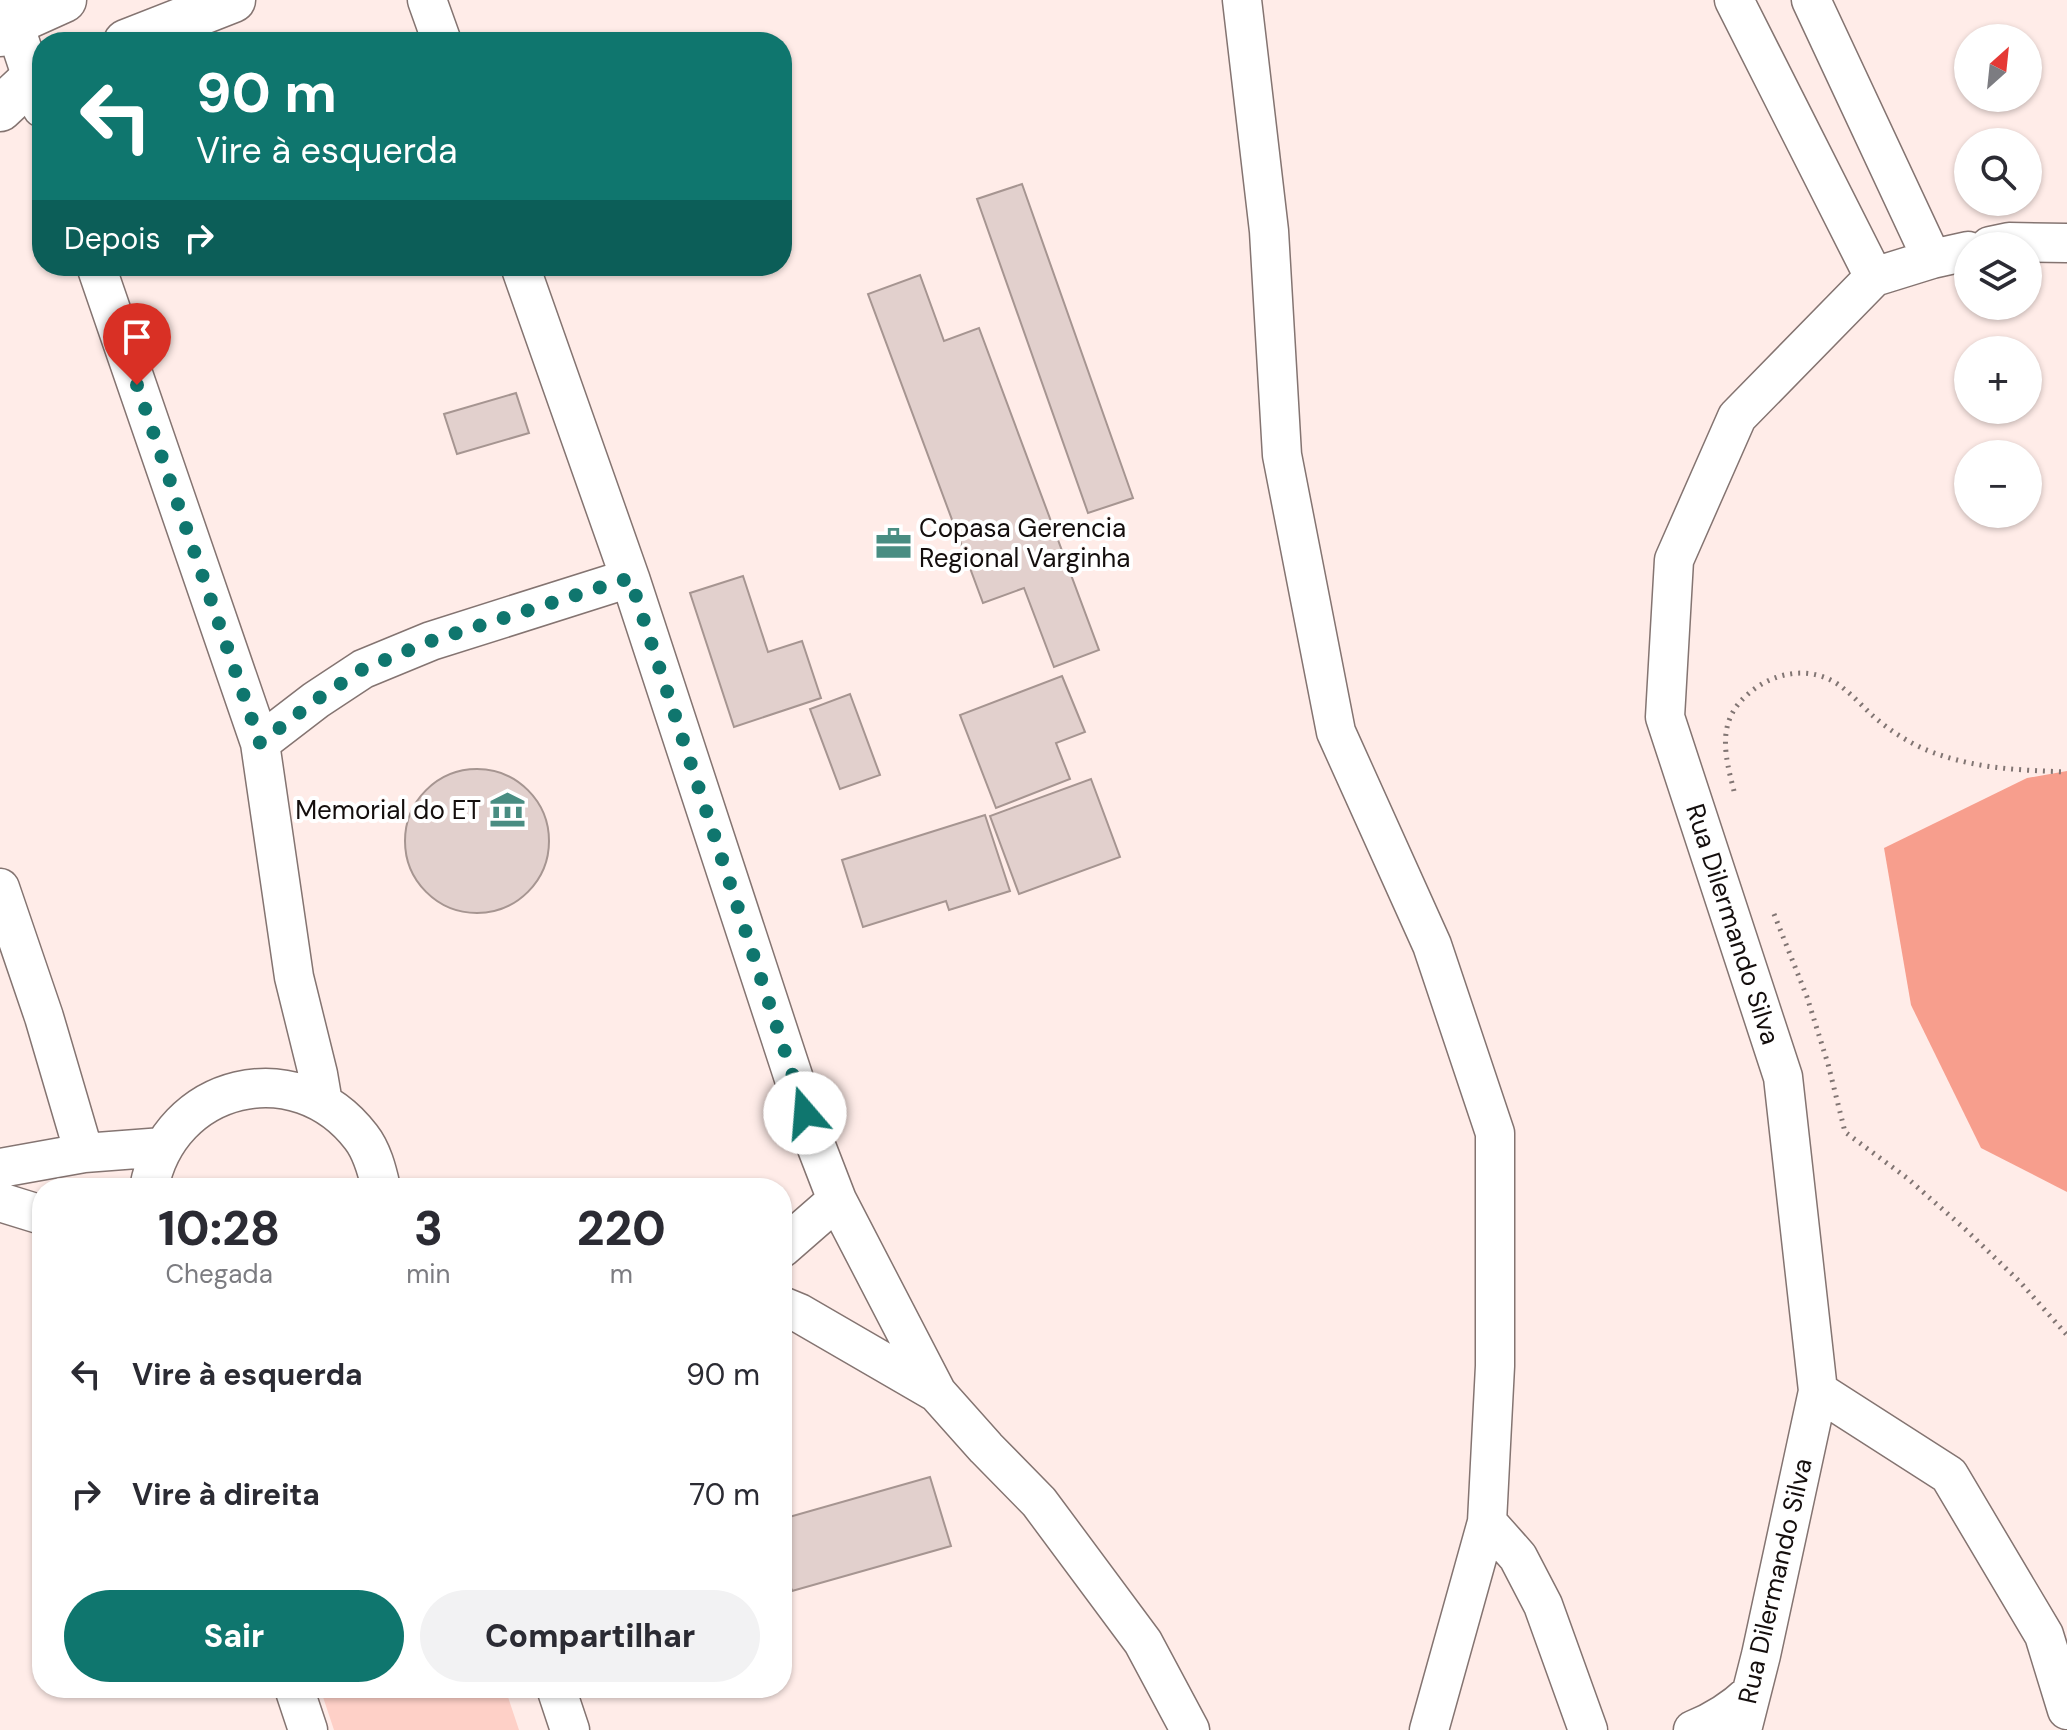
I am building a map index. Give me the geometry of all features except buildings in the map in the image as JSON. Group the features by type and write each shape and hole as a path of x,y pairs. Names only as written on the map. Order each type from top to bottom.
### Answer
{"street":[{"path":"32,73 6,19 64,0"},
{"path":"151,32 233,0"},
{"path":"427,0 438,32"},
{"path":"1242,0 1269,231 1282,455 1336,732 1432,945 1495,1133 1495,1366 1487,1522 1429,1730"},
{"path":"1734,0 1874,277"},
{"path":"1811,0 1950,255"},
{"path":"0,109 32,91"},
{"path":"2042,243 2067,243"},
{"name":"Rua Dilermando Silva","path":"1742,1730 1818,1391 1783,1077 1665,717 1674,560 1737,417 1874,277 1950,255"},
{"path":"99,276 260,743 294,977 323,1103"},
{"path":"524,276 630,578 815,1143 837,1200 937,1393 1039,1502 1143,1642 1190,1730"},
{"path":"260,743 363,669 431,641 630,578"},
{"path":"0,888 48,1031 84,1153"},
{"path":"151,1178 163,1147 178,1125 198,1108 221,1096 247,1089 273,1088 299,1092 323,1103 344,1118 362,1138 379,1178"},
{"path":"0,1168 84,1153 163,1147"},
{"path":"792,1239 837,1200"},
{"path":"0,1202 32,1212"},
{"path":"792,1310 937,1393"},
{"path":"1818,1391 1949,1475 2044,1635 2067,1710"},
{"path":"1487,1522 1518,1557 1543,1605 1594,1726"},
{"path":"1693,1730 1733,1710 1751,1693"},
{"path":"297,1698 308,1730"},
{"path":"559,1698 570,1730"}],"path":[{"path":"1736,799 1725,756 1725,735 1731,715 1742,699 1758,685 1776,676 1797,673 1817,675 1836,683 1874,717 1926,750 1977,766 2067,772"},
{"path":"1771,908 1807,997 1845,1132 1907,1178 1965,1229 2020,1282 2067,1335"}],"shaded area":[{"path":"2067,771 2067,1192 1981,1148 1911,1005 1884,848 2027,778"},
{"path":"323,1698 508,1698 519,1730 334,1730"}],"place":[{"name":"Copasa Gerencia Regional Varginha","path":"893,543"},
{"name":"Memorial do ET","path":"507,810"}],"route":[{"path":"137,385 260,743 363,669 431,641 630,578 805,1113"}]}
